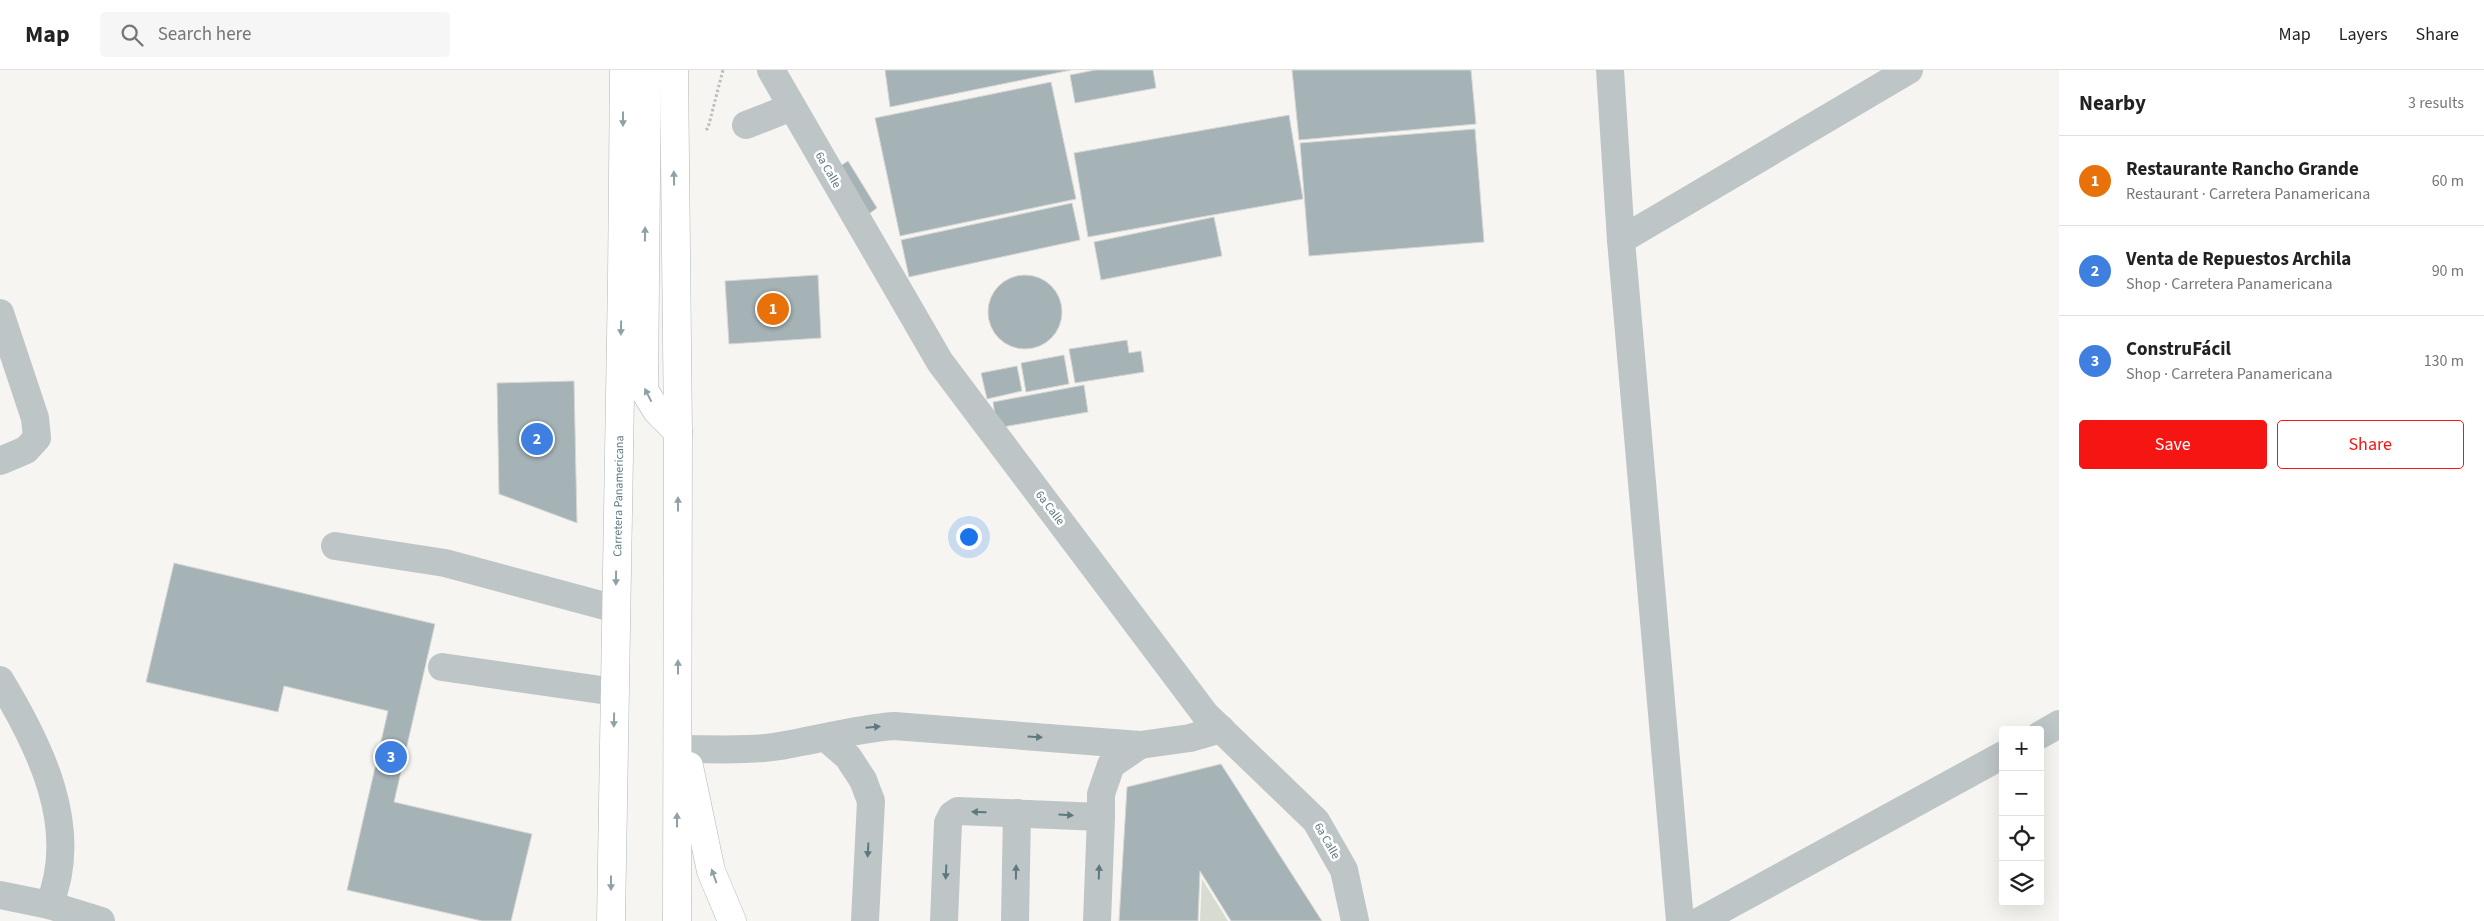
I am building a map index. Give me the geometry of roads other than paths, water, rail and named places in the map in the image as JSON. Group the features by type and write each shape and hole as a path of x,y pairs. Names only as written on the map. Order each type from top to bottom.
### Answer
{"highway":[{"name":"Carretera Panamericana","path":"611,921 624,70"},
{"path":"647,70 644,390 657,411 678,432"},
{"path":"674,70 678,432 677,921"},
{"path":"678,715 712,872 732,921"}],"street":[{"name":"6a Calle","path":"771,70 940,362 1205,714 1316,821 1344,870 1355,921"},
{"path":"1610,70 1621,240 1680,921"},
{"path":"1621,240 1909,70"},
{"path":"746,125 792,107"},
{"path":"0,314 35,418 37,438 26,450 0,461"},
{"path":"335,546 445,563 616,609"},
{"path":"442,667 615,692"},
{"path":"0,680 17,709 40,756 57,804 60,849 56,888 49,905"},
{"path":"2044,733 2059,724"},
{"path":"685,749 770,747 826,738 859,728 894,726 1140,745 1190,738 1221,729"},
{"path":"826,738 848,757 863,780 871,801 865,921"},
{"path":"1097,921 1101,794 1111,765 1140,745"},
{"path":"1700,921 1999,757"},
{"path":"944,921 948,823 952,815 958,811 1101,817"},
{"path":"1015,921 1017,813"},
{"path":"0,894 49,905 101,921"}],"place":[{"name":"Restaurante Rancho Grande","path":"773,309"},
{"name":"Venta de Repuestos Archila","path":"537,439"},
{"name":"ConstruFácil","path":"391,757"}]}
